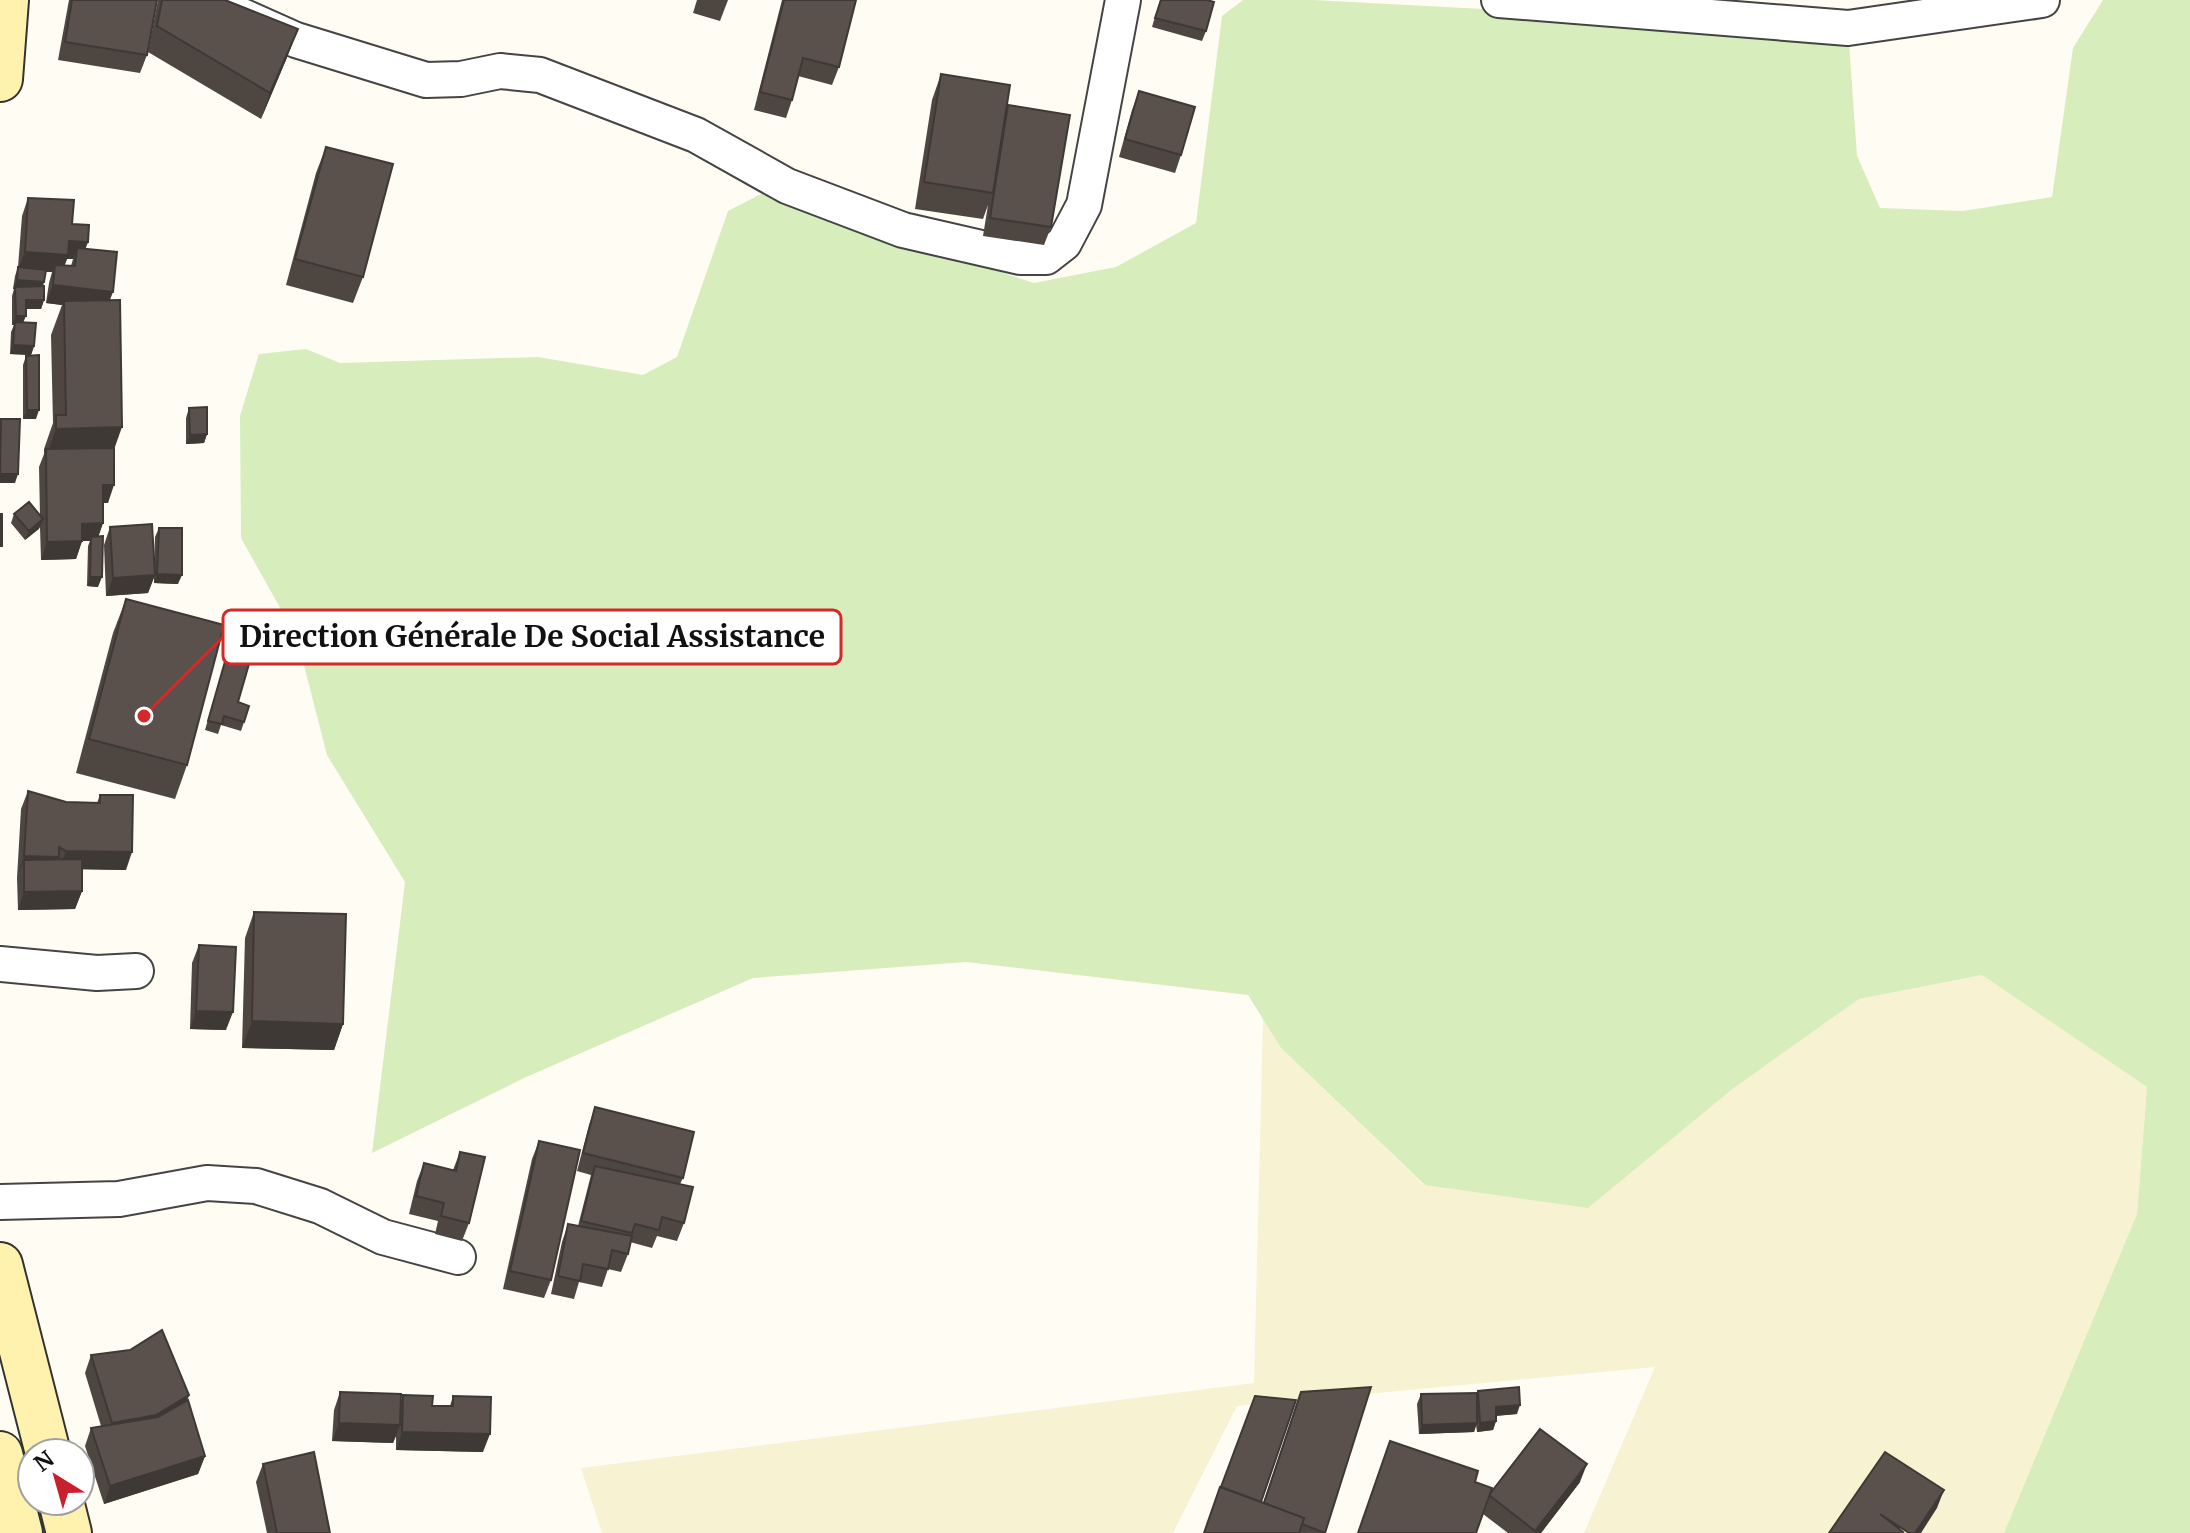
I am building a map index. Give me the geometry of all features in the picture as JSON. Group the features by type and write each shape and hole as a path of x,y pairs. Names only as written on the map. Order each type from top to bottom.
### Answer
{"main road":[{"path":"0,79 6,0"},
{"path":"0,1265 44,1437"},
{"path":"0,1454 20,1533"}],"street":[{"path":"206,0 321,49 426,80 461,79 500,71 540,75 696,135 787,186 903,230 1020,257 1046,257 1064,243 1084,205 1123,0"},
{"path":"1499,0 1848,28 2042,0"},
{"path":"0,964 97,973 136,971"},
{"path":"0,1202 119,1199 207,1183 256,1186 320,1206 383,1237 458,1257"}],"shaded area":[{"path":"1982,975 2147,1087 2137,1214 2004,1533 1584,1533 1655,1367 1237,1406 1173,1533 602,1533 581,1468 1254,1383 1263,1019 1281,1048 1424,1185 1731,1090 1859,999"}],"green space":[{"path":"1243,0 1313,0 1848,28 1857,156 1880,208 1963,211 2052,197 2073,48 2103,0 2190,0 2190,1533 2004,1533 2137,1214 2147,1087 1982,975 1859,999 1731,1090 1588,1208 1425,1185 1281,1048 1248,995 966,962 753,978 524,1078 372,1153 405,882 327,755 297,638 241,538 240,416 259,354 306,349 340,363 538,357 643,375 677,357 728,211 761,194 1034,283 1116,267 1196,223 1222,16"}],"building":[{"path":"72,0 157,0 147,55 65,42"},
{"path":"162,0 225,0 298,29 270,93 157,26"},
{"path":"784,0 856,0 839,67 803,58 792,100 760,92"},
{"path":"1161,0 1214,2 1206,31 1155,18"},
{"path":"941,74 1010,85 993,193 924,182"},
{"path":"1139,91 1195,107 1181,155 1125,139"},
{"path":"1008,105 1070,115 1051,227 990,218"},
{"path":"326,147 393,164 363,277 295,259"},
{"path":"28,198 74,200 72,224 89,225 88,242 69,241 68,255 25,252"},
{"path":"77,248 117,252 113,292 53,285 55,265 75,266"},
{"path":"18,267 46,270 44,282 17,280"},
{"path":"44,286 44,300 26,300 26,316 16,316 15,287"},
{"path":"120,300 122,427 56,429 56,415 66,415 64,301"},
{"path":"15,322 36,323 34,346 13,345"},
{"path":"39,355 39,410 27,410 26,356"},
{"path":"207,407 207,434 190,435 189,408"},
{"path":"1,419 20,419 18,474 0,474"},
{"path":"114,448 114,485 103,485 103,523 82,524 82,541 47,542 46,449"},
{"path":"29,502 43,519 29,531 14,514"},
{"path":"2,514 2,546 0,546"},
{"path":"152,524 155,575 113,578 110,527"},
{"path":"159,528 182,528 182,575 157,574"},
{"path":"103,536 102,577 90,577 91,537"},
{"path":"126,599 224,625 187,765 89,739"},
{"path":"226,658 249,664 238,702 249,706 244,722 224,716 222,724 208,721"},
{"path":"28,791 66,802 100,803 100,795 133,795 132,852 66,851 59,847 59,857 24,856"},
{"path":"82,859 82,891 24,892 24,860"},
{"path":"254,912 346,914 343,1024 252,1021"},
{"path":"199,945 236,947 233,1012 196,1011"},
{"path":"595,1107 694,1132 683,1178 583,1153"},
{"path":"539,1141 580,1150 551,1280 510,1271"},
{"path":"460,1152 485,1157 469,1223 441,1216 444,1203 416,1196 424,1163 456,1171"},
{"path":"595,1166 693,1187 684,1223 662,1217 659,1230 635,1224 632,1233 581,1221"},
{"path":"568,1224 632,1236 628,1254 612,1250 608,1269 583,1264 580,1281 558,1276"},
{"path":"162,1330 189,1395 156,1415 112,1423 91,1355 130,1350"},
{"path":"1371,1387 1325,1533 1302,1524 1304,1518 1264,1503 1301,1392"},
{"path":"1519,1387 1520,1405 1496,1407 1496,1421 1480,1423 1478,1391"},
{"path":"340,1392 401,1394 400,1425 339,1423"},
{"path":"1477,1393 1477,1423 1422,1425 1421,1394"},
{"path":"403,1395 433,1396 432,1406 453,1406 453,1396 491,1397 490,1434 402,1432"},
{"path":"1255,1396 1296,1400 1261,1502 1221,1487"},
{"path":"188,1400 205,1456 110,1486 91,1428 158,1417"},
{"path":"1540,1429 1587,1464 1535,1531 1489,1495"},
{"path":"1390,1441 1478,1471 1475,1482 1492,1488 1476,1533 1358,1533"},
{"path":"314,1452 330,1533 277,1533 263,1464"},
{"path":"1885,1452 1944,1490 1915,1533 1909,1533 1880,1514 1903,1532 1829,1533"},
{"path":"1220,1487 1304,1518 1299,1533 1204,1533"}],"place":[{"name":"Direction Générale De Social Assistance","path":"144,716"}]}
